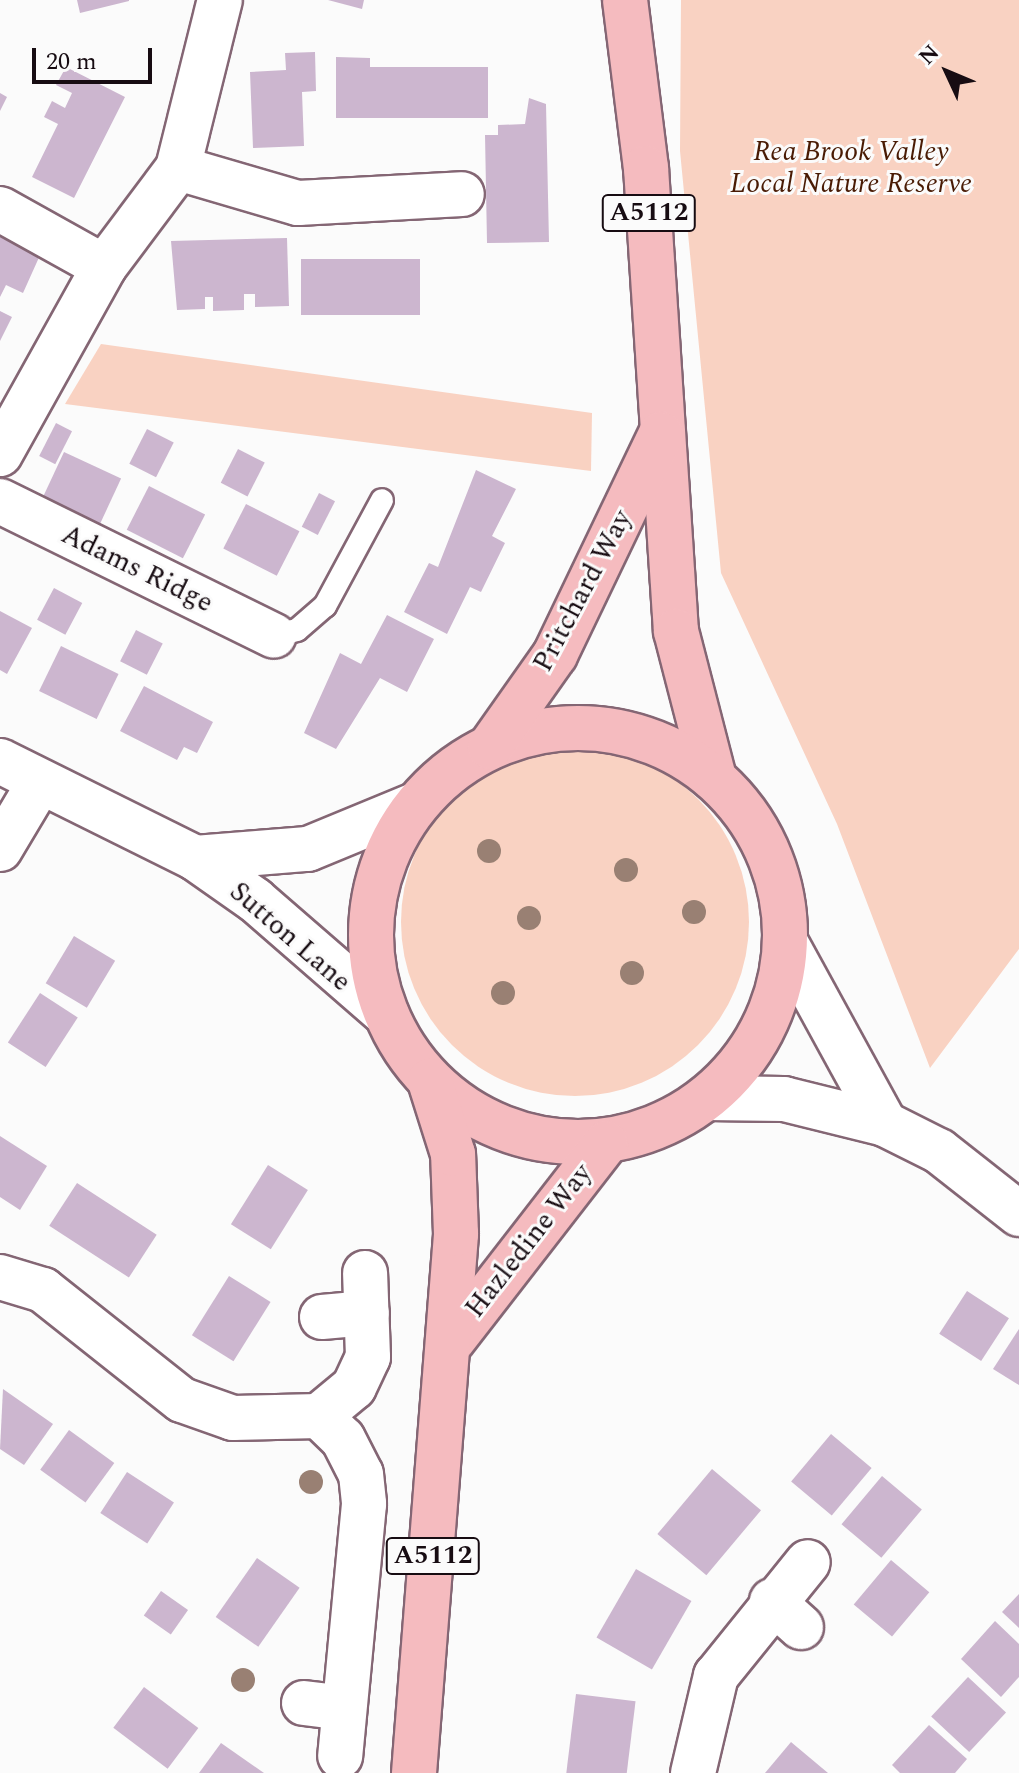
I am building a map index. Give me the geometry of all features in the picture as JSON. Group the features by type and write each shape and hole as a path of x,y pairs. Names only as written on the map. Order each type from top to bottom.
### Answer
{"main road":[{"name":"Pritchard Way","path":"625,0 646,168 676,631 714,778"},
{"name":"Pritchard Way","path":"490,747 555,655 663,428"},
{"path":"550,730 613,731 672,750 714,778 748,816 773,862 787,945 758,1038 707,1098 661,1126 606,1143 544,1140 482,1120 430,1081 386,1014 373,972 372,913 393,842 417,804 490,747 550,730"},
{"name":"Hazledine Way","path":"414,1773 453,1340 454,1166 430,1081"},
{"name":"Hazledine Way","path":"453,1340 606,1143"}],"street":[{"path":"0,454 104,267 178,168 220,0"},
{"path":"178,168 298,203 462,194"},
{"path":"0,209 104,267"},
{"name":"Adams Ridge","path":"0,501 274,636"},
{"name":"Sutton Lane","path":"0,761 195,858 255,900 386,1014"},
{"path":"0,849 40,782"},
{"name":"Sutton Lane","path":"195,858 308,849 417,804"},
{"path":"787,945 885,1124"},
{"path":"707,1098 784,1099 885,1124 939,1151 1019,1214"},
{"path":"0,1277 43,1290 182,1400 233,1418 319,1416 354,1387 368,1357 366,1293 322,1317"},
{"path":"319,1416 343,1439 361,1474 364,1504 324,1705 340,1756"},
{"path":"693,1773 716,1676 786,1614 808,1562"}],"lane":[{"path":"274,636 297,630 325,606 382,500"}],"green space":[{"name":"Rea Brook Valley Local Nature Reserve","path":"681,0 1019,0 1019,949 930,1068 837,824 721,573 680,151"},
{"path":"101,344 592,413 591,471 65,404"},
{"path":"575,748 609,752 641,762 672,778 698,799 719,825 735,856 745,888 749,922 745,956 735,988 719,1019 698,1045 672,1066 641,1082 609,1092 575,1096 541,1092 509,1082 478,1066 452,1045 431,1019 415,988 405,956 401,922 405,888 415,856 431,825 452,799 478,778 509,762 541,752"}],"building":[{"path":"77,0 129,0 129,1 80,13"},
{"path":"328,0 364,0 362,9"},
{"path":"315,52 316,91 302,92 304,146 253,148 250,72 286,70 285,53"},
{"path":"336,57 370,58 370,67 488,67 488,118 336,118"},
{"path":"66,67 125,97 74,198 32,177 58,124 44,117 52,101 65,108 72,93 56,85"},
{"path":"0,93 7,97 0,111"},
{"path":"529,98 546,104 549,242 487,243 485,135 498,135 498,125 525,124"},
{"path":"0,235 41,253 23,293 6,285 0,297"},
{"path":"287,238 289,306 255,307 255,294 244,294 244,310 213,311 213,297 205,297 205,309 177,310 171,241"},
{"path":"301,259 420,259 420,315 301,315"},
{"path":"0,311 12,317 0,341"},
{"path":"56,423 72,431 55,464 39,456"},
{"path":"147,429 174,443 156,477 129,464"},
{"path":"238,449 265,463 247,496 221,483"},
{"path":"64,452 121,479 100,524 43,497"},
{"path":"476,470 516,489 492,536 505,543 481,592 470,587 447,634 404,612 429,563 438,567"},
{"path":"149,486 205,515 183,558 127,530"},
{"path":"319,493 335,501 318,535 302,527"},
{"path":"246,504 299,531 277,576 223,549"},
{"path":"54,588 82,603 65,635 37,620"},
{"path":"0,611 32,628 7,674 0,670"},
{"path":"387,615 434,639 407,692 380,678 336,749 304,733 340,653 361,664"},
{"path":"136,630 163,644 147,675 120,661"},
{"path":"61,646 119,674 97,719 39,691"},
{"path":"144,686 213,722 197,753 184,747 177,760 120,731"},
{"path":"74,936 115,961 87,1008 46,983"},
{"path":"40,993 78,1018 46,1067 8,1042"},
{"path":"0,1136 47,1166 20,1210 0,1197"},
{"path":"268,1165 308,1190 271,1249 231,1224"},
{"path":"77,1183 157,1235 129,1278 49,1226"},
{"path":"229,1276 271,1302 233,1361 192,1335"},
{"path":"967,1291 1009,1318 981,1361 939,1334"},
{"path":"1019,1329 1019,1385 993,1369"},
{"path":"3,1389 53,1424 24,1465 0,1449"},
{"path":"69,1430 114,1463 86,1503 40,1470"},
{"path":"831,1434 872,1468 832,1516 791,1481"},
{"path":"712,1469 761,1510 706,1575 657,1534"},
{"path":"127,1472 174,1502 147,1544 100,1513"},
{"path":"882,1476 922,1509 881,1558 842,1524"},
{"path":"257,1558 300,1588 258,1647 216,1617"},
{"path":"891,1560 929,1592 892,1637 854,1604"},
{"path":"636,1569 691,1601 652,1669 596,1637"},
{"path":"161,1591 188,1610 171,1635 144,1616"},
{"path":"1019,1594 1019,1628 1002,1612"},
{"path":"995,1621 1019,1644 1019,1677 1001,1697 961,1659"},
{"path":"968,1677 1006,1712 969,1752 931,1716"},
{"path":"144,1687 198,1728 168,1769 113,1728"},
{"path":"576,1694 636,1701 627,1773 566,1773"},
{"path":"929,1725 967,1759 955,1773 900,1773 892,1765"},
{"path":"791,1742 828,1773 765,1773"},
{"path":"221,1743 264,1773 199,1773"}]}
